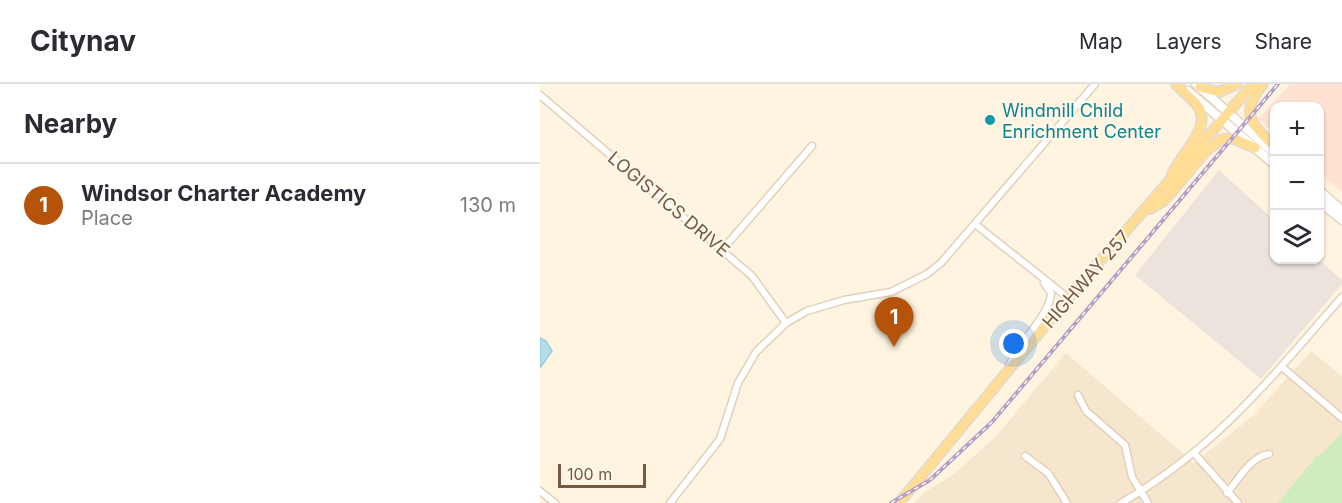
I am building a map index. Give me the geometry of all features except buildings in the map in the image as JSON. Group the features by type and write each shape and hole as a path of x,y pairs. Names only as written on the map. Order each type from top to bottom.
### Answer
{"main road":[{"path":"1169,182 1178,159 1197,135 1202,124 1197,105 1178,84"},
{"path":"1198,86 1219,92 1237,84"},
{"name":"HIGHWAY 257","path":"899,503 1068,298 1253,84"},
{"path":"1263,84 1250,105 1250,117 1257,129 1270,141"},
{"path":"1141,216 1165,200 1206,151 1220,140 1232,138 1255,148"}],"street":[{"path":"670,503 720,439 738,383 756,352 786,323 807,311 902,287 941,263 1095,84"},
{"path":"1178,84 1270,149"},
{"path":"1198,86 1255,148 1270,160"},
{"name":"LOGISTICS DRIVE","path":"540,95 723,249 752,276 786,323"},
{"path":"723,249 812,146"},
{"path":"1324,195 1342,211"},
{"path":"1324,205 1342,220"},
{"path":"975,224 1042,280 1068,298"},
{"path":"1008,371 1014,352 1050,301 1051,293 1042,280"},
{"path":"1121,503 1194,453 1243,410 1342,297"},
{"path":"1282,367 1342,418"},
{"path":"1078,395 1086,411 1125,445 1131,474 1148,503"},
{"path":"1194,453 1238,503"},
{"path":"1227,493 1259,457 1269,454"},
{"path":"1025,456 1048,473 1067,503"},
{"path":"540,491 555,503"}],"shaded area":[{"path":"1290,84 1342,84 1342,192 1324,176 1324,102 1274,102"},
{"path":"1270,106 1270,130 1258,119"},
{"path":"1219,170 1270,216 1270,264 1324,264 1342,280 1342,284 1261,379 1135,275"},
{"path":"1311,351 1342,376 1342,503 914,503 922,494 954,474 996,436 1066,353 1194,463 1254,415"}],"green space":[{"path":"1342,432 1342,503 1278,503 1315,458 1326,450"}],"water":[{"path":"540,338 546,341 552,351 540,368"}],"railway":[{"path":"891,503 930,480 992,422 1278,84"}],"place":[{"name":"Windmill Child Enrichment Center","path":"990,120"},
{"name":"Windsor Charter Academy","path":"894,347"}]}
